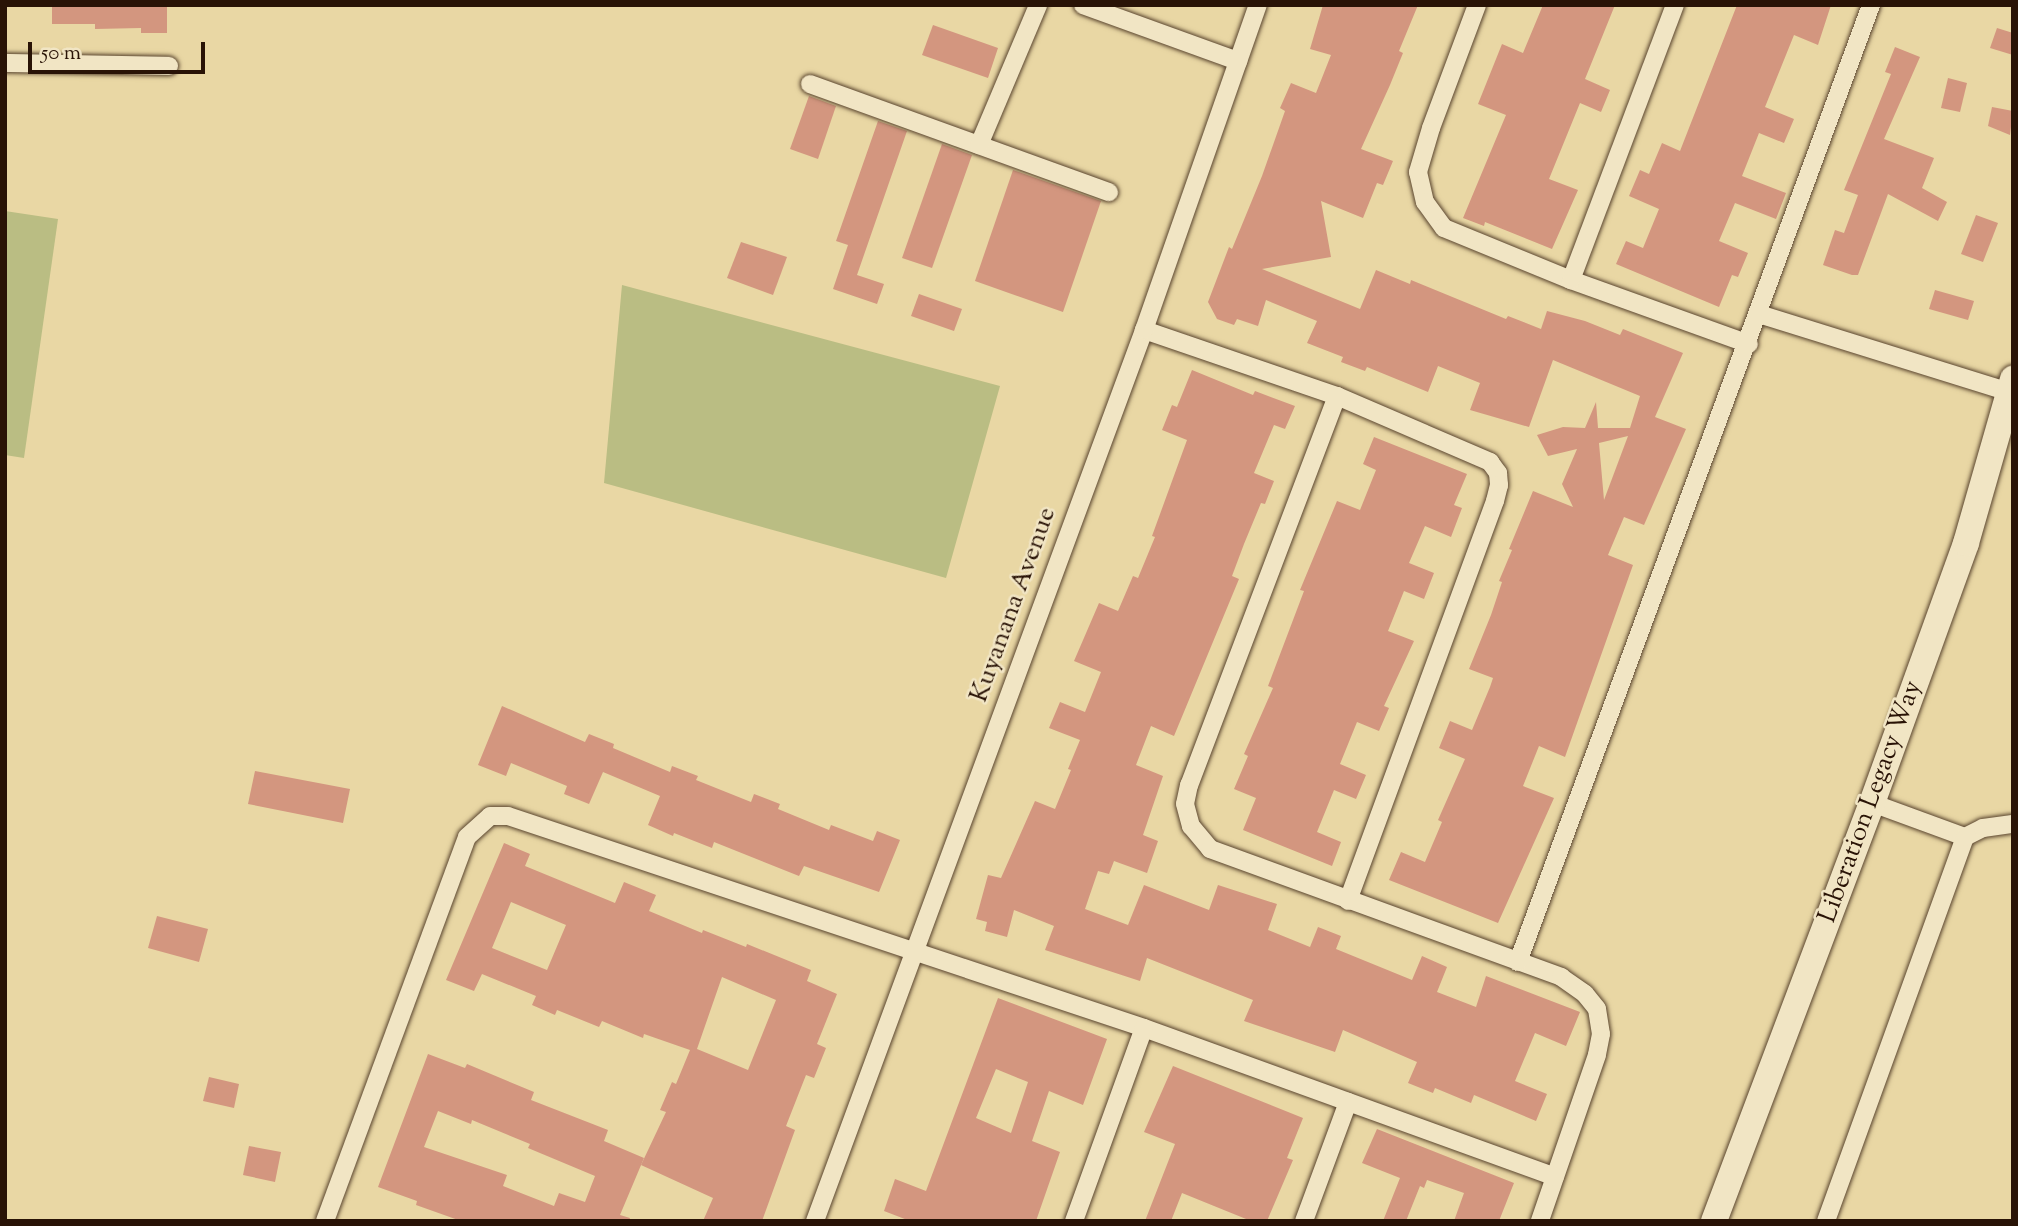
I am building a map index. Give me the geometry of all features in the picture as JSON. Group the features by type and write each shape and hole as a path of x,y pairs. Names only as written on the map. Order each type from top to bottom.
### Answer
{"main road":[{"name":"Liberation Legacy Way","path":"1714,1221 1872,803 1966,543 2011,385"}],"street":[{"path":"979,145 1038,5"},
{"path":"1083,5 1238,61"},
{"name":"Kuyanana Avenue","path":"816,1221 1144,330 1258,5"},
{"path":"1477,5 1431,128 1418,172 1425,202 1444,228 1571,280 1749,344"},
{"path":"1571,280 1675,5"},
{"path":"1518,962 1749,344 1871,5"},
{"path":"5,63 169,66"},
{"path":"810,84 1109,192"},
{"path":"1759,314 2011,385"},
{"path":"1144,330 1337,396 1490,461 1498,473 1499,485 1348,901"},
{"path":"1337,396 1189,785 1185,804 1191,826 1209,849 1561,977 1585,994 1597,1009 1601,1034 1597,1055 1540,1221"},
{"path":"1872,803 1965,837"},
{"path":"325,1221 467,837 490,816 508,816 844,930 915,950 1144,1028 1555,1177"},
{"path":"1826,1221 1965,837 1983,828 2013,824"},
{"path":"1074,1221 1144,1028"},
{"path":"1304,1221 1348,1102"}],"green space":[{"path":"5,211 58,219 24,458 5,455"},
{"path":"622,285 1000,386 946,578 604,483"}],"building":[{"path":"52,5 167,5 167,33 141,33 141,28 95,29 95,24 52,24"},
{"path":"1323,5 1418,5 1399,51 1403,53 1361,149 1393,161 1383,185 1377,183 1363,218 1321,201 1331,257 1262,269 1360,309 1376,270 1410,284 1411,280 1506,319 1508,316 1541,329 1547,311 1585,321 1620,335 1623,329 1683,353 1655,417 1686,429 1644,525 1624,517 1608,555 1633,565 1565,757 1539,746 1523,786 1554,798 1498,923 1389,880 1401,852 1425,862 1442,822 1438,820 1465,759 1439,748 1450,721 1472,730 1490,687 1493,678 1469,669 1502,582 1499,581 1512,550 1509,549 1533,491 1573,507 1562,484 1577,449 1548,456 1537,435 1563,427 1585,428 1596,402 1598,428 1630,428 1640,396 1553,360 1529,427 1470,410 1480,383 1438,366 1428,392 1367,367 1365,371 1341,362 1343,357 1307,343 1317,321 1266,300 1258,326 1237,319 1234,325 1217,319 1208,302 1229,247 1232,249 1262,176 1285,111 1280,108 1291,83 1316,93 1331,55 1310,49","holes":["1628,436 1604,500 1599,443"]},
{"path":"1543,5 1615,5 1585,79 1610,90 1601,112 1580,103 1549,179 1578,190 1552,249 1485,222 1484,226 1463,218 1506,115 1478,104 1502,44 1523,53"},
{"path":"1737,5 1831,5 1818,45 1794,35 1765,107 1794,119 1784,143 1759,133 1742,176 1786,193 1776,219 1735,203 1719,241 1748,253 1738,277 1732,275 1719,307 1616,264 1626,241 1643,248 1659,209 1629,196 1640,170 1649,174 1662,143 1680,151"},
{"path":"933,25 998,48 988,78 922,55"},
{"path":"1997,28 2013,33 2013,55 1990,48"},
{"path":"1895,47 1920,57 1884,139 1934,158 1922,188 1947,202 1938,221 1888,194 1858,275 1852,275 1823,265 1835,230 1844,233 1858,195 1844,190 1891,74 1885,72"},
{"path":"1948,78 1967,83 1960,112 1941,108"},
{"path":"809,96 836,106 818,159 790,149"},
{"path":"1992,107 2013,111 2010,135 1988,126"},
{"path":"878,121 907,131 857,275 884,284 877,304 833,289 848,245 836,241"},
{"path":"942,144 972,155 932,268 902,258"},
{"path":"1013,170 1101,201 1063,312 975,281"},
{"path":"1976,215 1998,223 1983,262 1961,254"},
{"path":"741,242 787,257 773,295 727,278"},
{"path":"1935,290 1974,301 1968,320 1929,309"},
{"path":"919,294 962,309 954,331 911,316"},
{"path":"1192,370 1253,395 1255,391 1295,406 1285,429 1274,425 1254,473 1274,481 1265,504 1261,503 1244,544 1232,576 1239,579 1174,736 1151,726 1136,765 1163,776 1143,835 1158,841 1147,873 1114,861 1109,874 1098,871 1085,909 1128,925 1144,885 1209,910 1218,885 1277,904 1268,930 1310,947 1318,927 1341,936 1336,949 1412,980 1422,956 1447,967 1437,992 1476,1007 1486,976 1580,1012 1566,1046 1535,1033 1515,1081 1547,1094 1536,1121 1474,1095 1471,1103 1435,1088 1433,1093 1408,1083 1417,1062 1343,1030 1335,1052 1244,1021 1253,1000 1147,958 1140,981 1045,950 1054,926 1014,910 1007,937 985,931 987,922 976,919 988,875 1001,878 1035,801 1055,809 1071,770 1068,769 1080,740 1049,728 1060,702 1085,712 1101,672 1074,661 1099,603 1118,611 1133,576 1138,578 1155,537 1152,536 1187,440 1162,430 1172,405 1177,407"},
{"path":"1374,437 1467,474 1454,505 1462,508 1451,537 1425,526 1409,563 1434,573 1424,599 1404,591 1388,631 1414,641 1384,706 1389,708 1379,731 1357,722 1340,764 1366,775 1356,799 1334,790 1317,832 1341,842 1332,866 1243,830 1256,798 1234,789 1248,756 1244,754 1273,688 1268,686 1304,591 1300,590 1337,501 1360,510 1376,470 1363,464"},
{"path":"502,706 585,742 589,734 614,744 613,748 670,772 672,766 698,776 696,780 751,802 754,794 780,804 778,809 829,830 831,825 873,841 877,831 900,840 879,892 804,866 799,876 714,842 712,848 674,833 673,836 648,825 660,796 603,772 589,804 564,794 567,786 511,763 506,776 478,765"},
{"path":"255,771 350,789 343,823 248,804"},
{"path":"504,843 530,854 525,866 615,903 624,882 656,895 649,911 702,933 703,930 746,947 747,944 811,970 807,981 837,994 817,1044 826,1048 814,1078 806,1075 786,1126 795,1130 762,1221 703,1221 713,1198 641,1165 666,1112 660,1110 672,1082 676,1084 690,1050 644,1034 643,1038 602,1021 599,1027 557,1010 555,1015 532,1005 536,996 482,974 474,991 446,980","holes":["511,902 566,925 547,970 492,948","722,977 776,1000 748,1070 697,1049"]},
{"path":"157,916 208,929 199,962 148,948"},
{"path":"998,998 1107,1039 1083,1105 1049,1091 1032,1141 1060,1152 1036,1221 910,1221 884,1211 895,1179 926,1191","holes":["996,1069 1028,1082 1011,1133 976,1118"]},
{"path":"428,1054 465,1068 467,1064 534,1092 531,1100 608,1130 604,1141 644,1158 620,1215 630,1218 629,1221 461,1221 416,1205 417,1201 378,1187","holes":["438,1111 471,1124 472,1120 530,1144 528,1148 595,1176 585,1202 559,1193 554,1206 503,1186 507,1175 424,1147"]},
{"path":"1173,1066 1303,1118 1287,1158 1293,1160 1267,1221 1251,1221 1182,1193 1171,1221 1145,1221 1175,1144 1144,1132"},
{"path":"209,1077 239,1084 234,1108 203,1101"},
{"path":"1377,1129 1514,1183 1499,1221 1454,1221 1464,1193 1427,1180 1424,1188 1420,1186 1406,1221 1383,1221 1400,1178 1362,1163"},
{"path":"249,1146 281,1152 275,1182 243,1175"}]}
